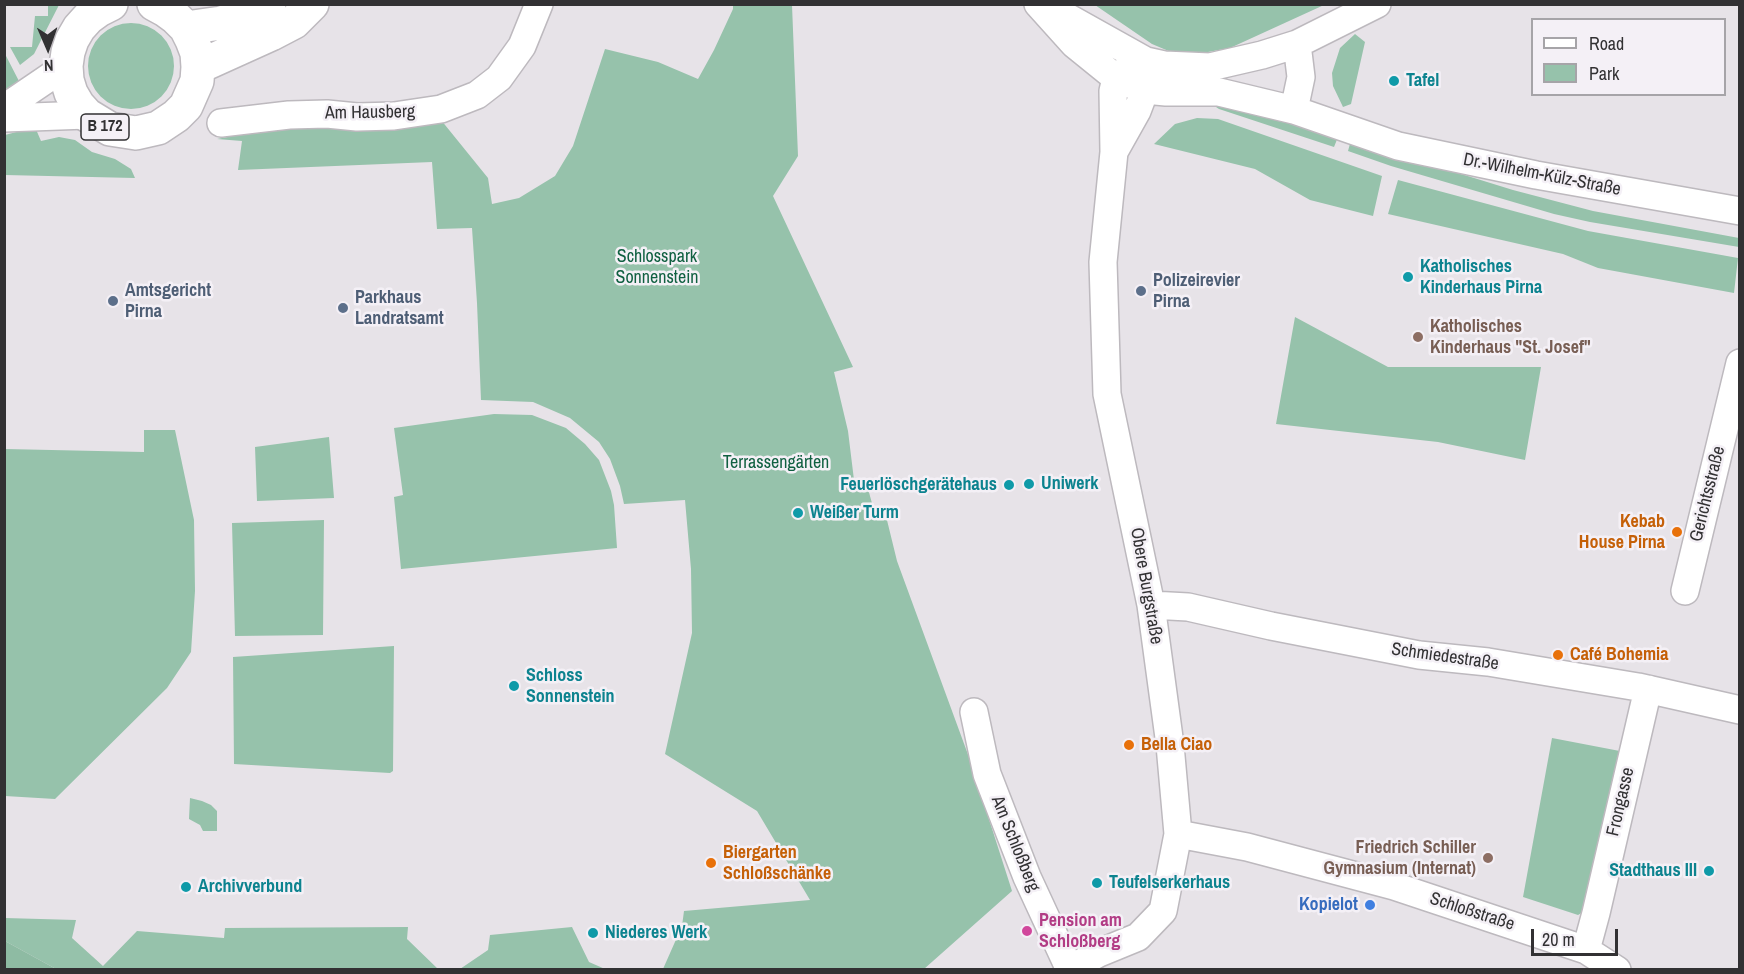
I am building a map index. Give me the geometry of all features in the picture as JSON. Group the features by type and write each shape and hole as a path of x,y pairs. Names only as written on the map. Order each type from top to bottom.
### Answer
{"main road":[{"name":"B 172","path":"96,9 79,28 72,40 66,66 67,80 78,105 87,116 110,129 136,133 158,128 176,116 186,106 197,81 197,53 186,28 176,18 154,4"},
{"path":"186,28 220,23 250,14 269,4"},
{"path":"198,67 294,22 312,4"}],"street":[{"name":"Am Hausberg","path":"221,123 289,115 394,116 441,109 477,95 499,78 522,46 539,4"},
{"name":"Dr.-Wilhelm-Külz-Straße","path":"1038,4 1074,44 1116,78 1145,90 1220,92 1294,110 1398,146 1483,165 1740,211"},
{"path":"1044,4 1146,61 1183,67 1210,67 1297,44 1377,4"},
{"path":"1294,110 1300,77 1297,44"},
{"path":"1116,78 1121,73 1146,61"},
{"path":"1145,90 1146,61"},
{"path":"4,108 66,66"},
{"path":"1210,67 1220,92"},
{"name":"Obere Burgstraße","path":"1070,969 1099,953 1138,937 1163,911 1178,834 1170,745 1151,605 1107,394 1103,262 1114,152 1112,106 1116,78"},
{"name":"Obere Burgstraße","path":"1114,152 1137,111 1145,90"},
{"path":"4,118 87,116"},
{"name":"Gerichtsstraße","path":"1684,591 1740,363"},
{"name":"Schmiedestraße","path":"1151,605 1188,607 1419,655 1488,662 1643,688 1740,710"},
{"name":"Frongasse","path":"1588,952 1643,688"},
{"name":"Am Schloßberg","path":"974,712 987,774 1027,876 1070,969"},
{"name":"Schloßstraße","path":"1178,834 1247,847 1394,886 1588,952 1617,969"}],"green space":[{"path":"48,5 59,5 34,54 20,65 10,47 32,47 35,16 48,16"},
{"path":"733,5 792,5 798,156 773,196 853,367 834,372 848,431 854,480 865,478 875,514 885,512 897,561 970,760 1012,891 924,969 663,969 682,926 684,911 810,900 757,811 665,754 692,633 691,569 685,500 624,504 610,459 599,442 570,418 533,402 481,400 472,228 437,229 432,162 238,170 242,141 217,139 284,126 441,120 488,178 492,204 519,198 555,176 573,146 605,49 658,62 698,79 714,50"},
{"path":"1095,5 1324,5 1230,48 1197,54 1171,52 1152,44"},
{"path":"131,23 147,27 161,36 170,50 174,66 170,82 161,96 147,105 131,109 115,105 101,96 92,82 88,66 92,50 101,36 115,27"},
{"path":"1355,34 1365,42 1351,104 1343,107 1333,86 1332,73 1340,48"},
{"path":"4,52 21,85 5,91 4,91"},
{"path":"1215,101 1338,137 1334,147 1219,109 1213,105"},
{"path":"1197,118 1218,119 1382,176 1373,216 1310,200 1255,169 1154,144 1175,124"},
{"path":"35,127 41,141 59,137 75,140 92,152 115,159 131,169 135,178 5,175 5,135"},
{"path":"1351,140 1513,190 1593,211 1739,238 1739,247 1554,214 1348,151"},
{"path":"1398,180 1588,231 1738,258 1734,293 1598,268 1563,254 1388,214"},
{"path":"1295,317 1388,367 1541,367 1525,460 1438,442 1276,424"},
{"path":"494,414 532,415 566,428 585,444 599,460 611,491 617,548 401,569 394,497 403,495 394,428"},
{"path":"144,430 175,430 194,520 195,591 191,652 167,688 55,799 5,796 5,449 144,452"},
{"path":"329,437 334,498 257,501 255,447"},
{"path":"324,520 323,635 235,636 232,523"},
{"path":"394,646 393,771 390,773 234,764 233,657"},
{"path":"1552,738 1625,752 1590,908 1578,915 1523,897"},
{"path":"190,798 211,805 217,811 217,831 203,831 200,825 189,819"},
{"path":"5,918 76,920 72,938 103,966 137,931 224,938 225,928 408,927 407,939 438,969 56,969 5,941"},
{"path":"572,927 589,962 605,969 460,969 488,950 490,935"},
{"path":"5,941 56,969 5,969"}],"place":[{"name":"Tafel","path":"1394,81"},
{"name":"Katholisches Kinderhaus Pirna","path":"1408,277"},
{"name":"Polizeirevier Pirna","path":"1141,291"},
{"name":"Amtsgericht Pirna","path":"113,301"},
{"name":"Parkhaus Landratsamt","path":"343,308"},
{"name":"Katholisches Kinderhaus \"St. Josef\"","path":"1418,337"},
{"name":"Uniwerk","path":"1029,484"},
{"name":"Feuerlöschgerätehaus","path":"1009,485"},
{"name":"Weißer Turm","path":"798,513"},
{"name":"Kebab House Pirna","path":"1677,532"},
{"name":"Café Bohemia","path":"1558,655"},
{"name":"Schloss Sonnenstein","path":"514,686"},
{"name":"Bella Ciao","path":"1129,745"},
{"name":"Friedrich Schiller Gymnasium (Internat)","path":"1488,858"},
{"name":"Biergarten Schloßschänke","path":"711,863"},
{"name":"Stadthaus III","path":"1709,871"},
{"name":"Teufelserkerhaus","path":"1097,883"},
{"name":"Archivverbund","path":"186,887"},
{"name":"Kopielot","path":"1370,905"},
{"name":"Pension am Schloßberg","path":"1027,931"},
{"name":"Niederes Werk","path":"593,933"}],"park label":[{"name":"Schlosspark Sonnenstein","path":"657,267"},
{"name":"Terrassengärten","path":"776,463"}]}
